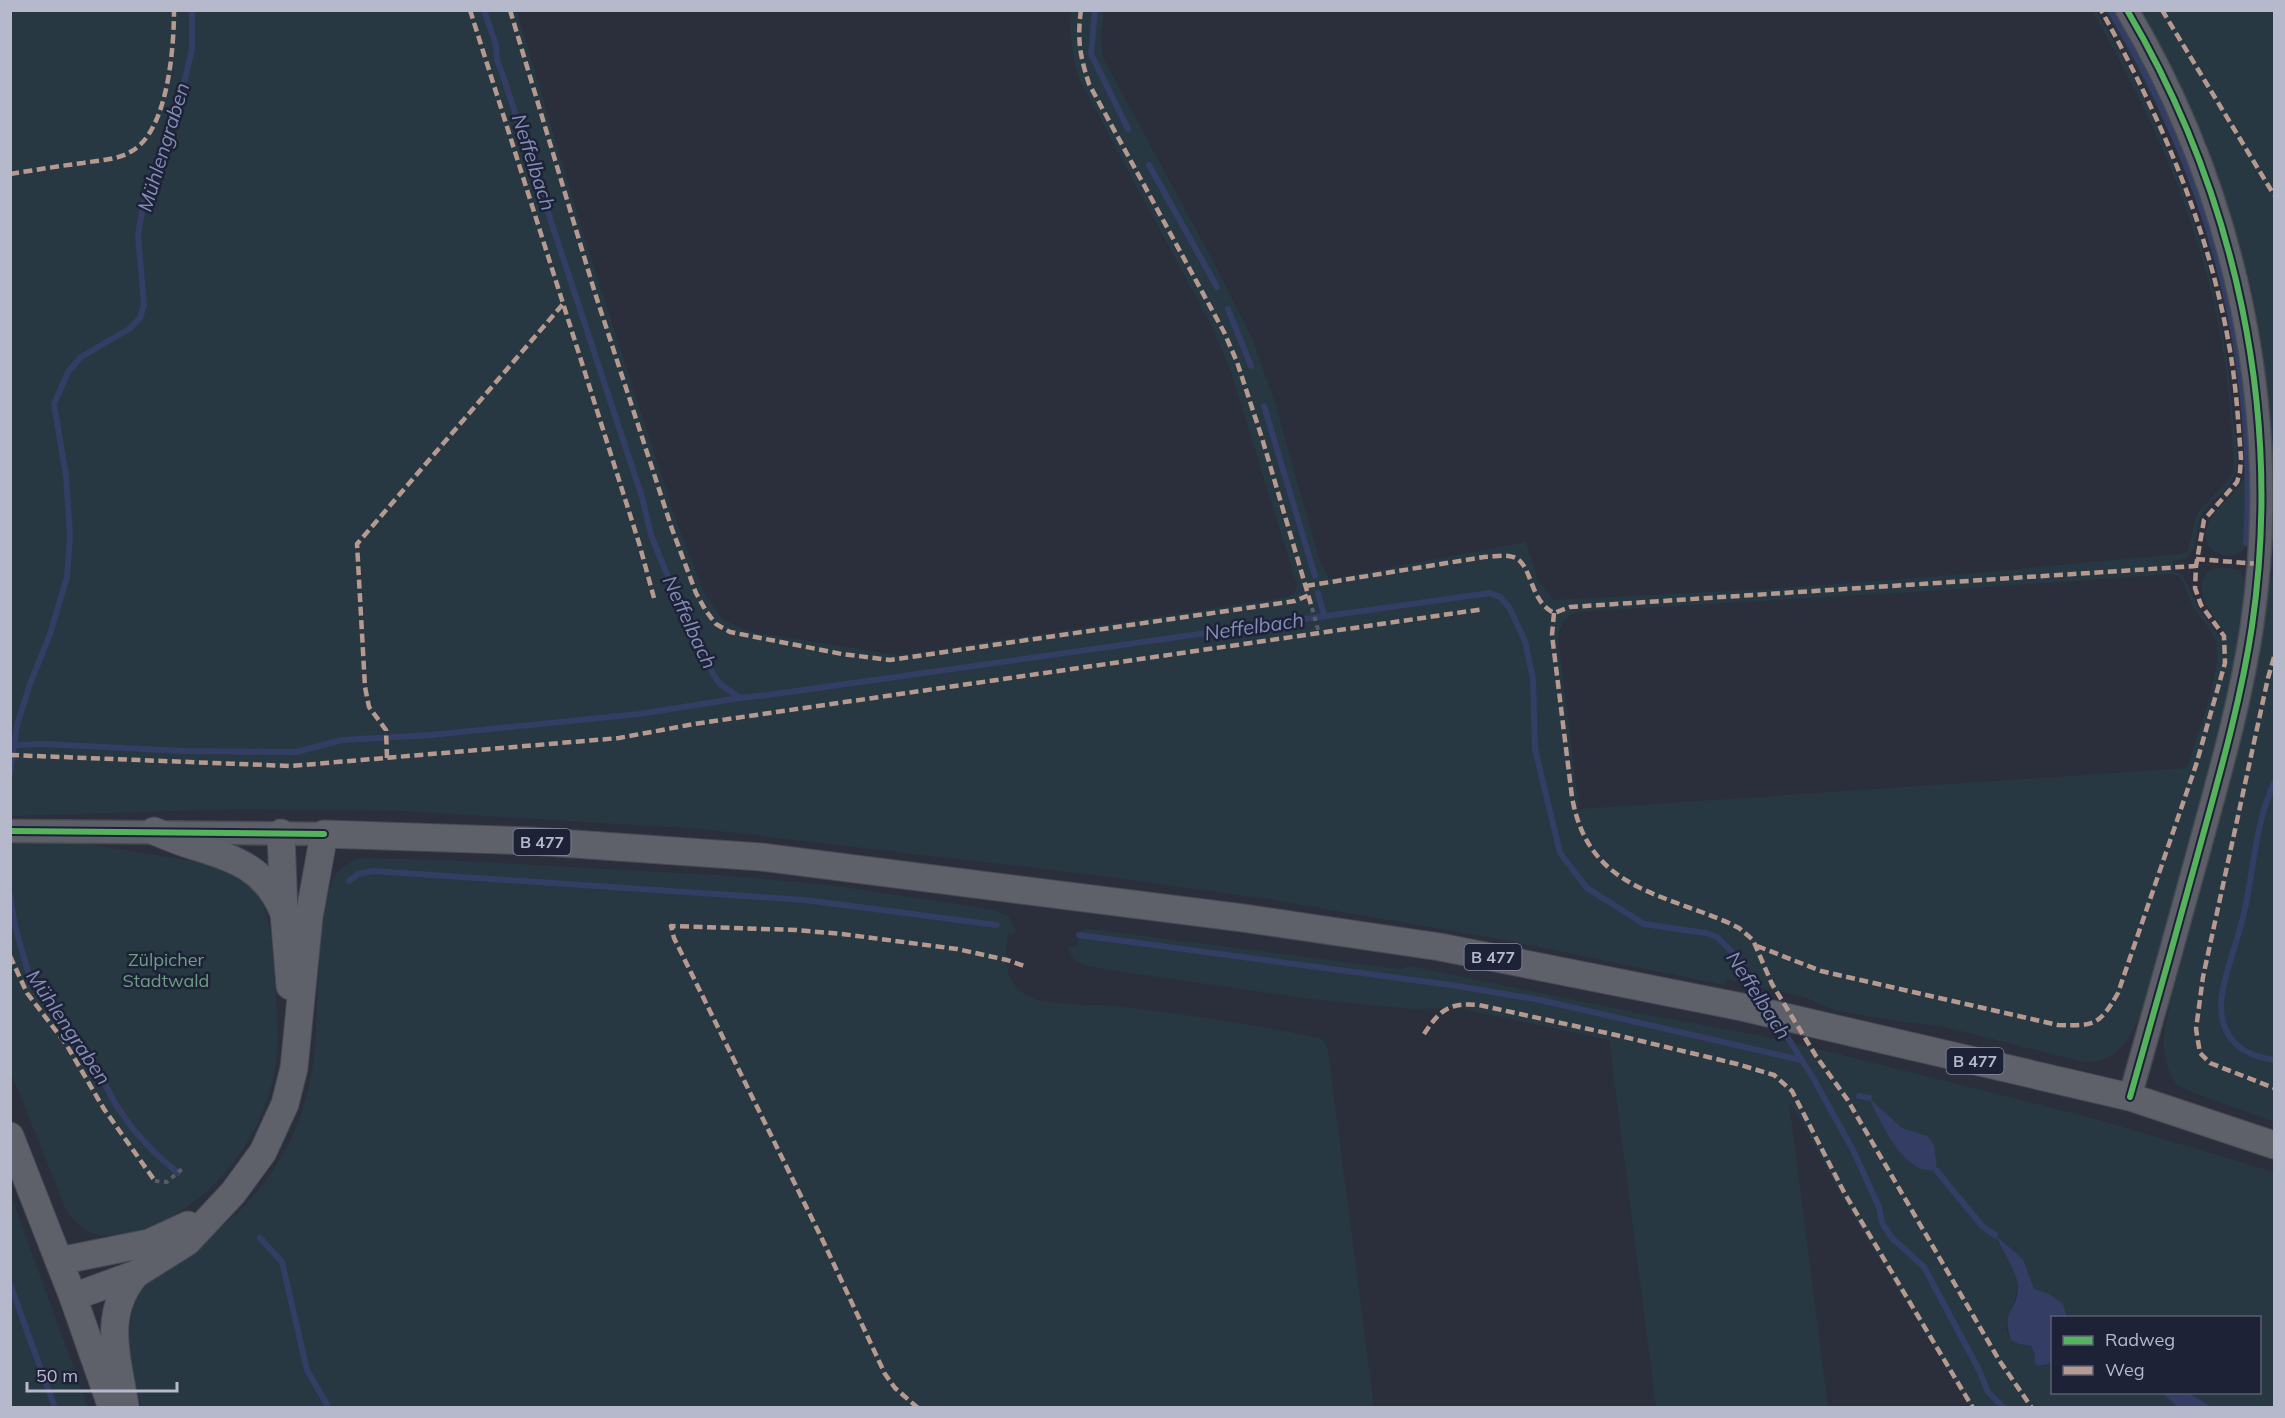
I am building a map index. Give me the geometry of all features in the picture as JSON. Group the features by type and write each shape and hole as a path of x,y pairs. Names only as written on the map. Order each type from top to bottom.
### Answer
{"main road":[{"path":"154,831 230,857 250,868 268,883 276,894 284,914"},
{"path":"281,833 284,914 296,1053"},
{"name":"B 477","path":"324,834 531,841 761,857 1339,931 1440,947 1742,1007 2130,1097 2274,1145"},
{"path":"73,1298 136,1274 187,1242 233,1193 263,1152 279,1121 291,1085 309,917 324,834"},
{"path":"10,1136 73,1298 112,1407"},
{"path":"59,1261 134,1247 161,1239 187,1225 233,1193"},
{"path":"125,1407 115,1345 115,1316 125,1287 136,1274"}],"street":[{"path":"2127,10 2168,89 2190,138 2220,219 2235,273 2256,382 2267,554 2238,699 2130,1097"},
{"path":"10,831 324,834"}],"path":[{"path":"1312,608 1319,633"},
{"path":"155,1181 167,1182 183,1168"}],"green space":[{"path":"11,11 517,11 585,239 677,523 704,592 722,619 751,632 899,655 1288,597 1295,592 1297,585 1230,369 1211,325 1080,81 1072,46 1071,11 1104,11 1101,36 1103,58 1212,259 1252,338 1276,406 1318,555 1329,579 1526,542 1538,580 1553,600 1783,588 2187,553 2197,514 2234,472 2221,337 2195,236 2167,159 2132,85 2092,11 2096,11 2122,56 2168,151 2204,252 2217,304 2236,440 2236,471 2226,489 2202,514 2198,522 2194,548 2186,559 2173,561 2173,571 2182,574 2197,606 2220,637 2226,634 2203,597 2202,581 2209,571 2226,568 2239,570 2247,584 2231,694 2145,1004 2124,1044 2107,1058 2096,1061 2084,1062 1945,1027 1835,1010 1804,997 1726,979 1724,985 1499,939 1273,900 1094,875 701,829 405,811 242,809 11,816","holes":["2173,574 2178,576 2194,608 2212,634 2216,643 2217,655 2212,687 2187,768 1579,809 1558,637 1564,621 1578,612"]},
{"path":"2105,11 2116,11 2152,76 2198,182 2236,321 2250,444 2249,544 2237,555 2214,552 2206,536 2211,518 2240,486 2246,468 2235,363 2222,290 2202,218 2175,148 2142,78"},
{"path":"2139,11 2274,11 2274,530 2271,515 2272,466 2266,377 2258,321 2246,267 2231,214 2202,137"},
{"path":"2274,573 2274,1122 2189,1091 2176,1084 2169,1072 2163,1043 2189,917 2257,652 2268,583"},
{"name":"Zülpicher Stadtwald","path":"82,843 223,866 250,884 264,908 273,953 278,1044 268,1097 243,1148 227,1171 207,1191 184,1209 160,1222 133,1232 112,1236 95,1234 80,1226 66,1210 11,1073 10,844"},
{"path":"359,858 447,860 734,876 830,885 990,909 1008,916 1017,933 1008,935 1006,957 1008,972 1014,985 1034,999 1053,1003 1112,1006 1172,1013 1320,1038 1326,1043 1328,1050 1374,1407 141,1408 131,1356 131,1321 134,1305 141,1290 152,1276 214,1233 247,1203 263,1185 290,1141 303,1107 312,1071 319,958 327,896 337,873 344,866"},
{"path":"1090,929 1400,969 1409,966 1757,1035 1835,1053 2096,1119 2274,1172 2274,1407 2212,1407 2190,1394 2261,1394 2261,1316 2067,1316 2059,1302 2034,1290 2023,1259 1996,1236 2017,1278 2018,1288 2006,1328 2009,1336 2016,1342 2031,1346 2035,1354 2034,1363 2051,1363 2051,1394 2164,1394 2177,1407 1970,1407 1841,1196 1802,1121 1789,1102 1828,1407 1656,1407 1609,1040 1458,1008 1411,1009 1310,999 1090,967 1073,958 1067,947 1076,947 1081,930","holes":["1870,1099 1902,1128 1927,1137 1921,1170 1891,1138"]},
{"path":"11,1196 88,1407 11,1407"}],"water":[{"path":"1869,1098 1902,1128 1927,1136 1934,1145 1937,1171 1921,1169 1903,1155 1889,1137"},
{"path":"1995,1235 2023,1259 2034,1289 2049,1294 2063,1304 2067,1316 2051,1316 2051,1363 2038,1366 2034,1363 2035,1354 2031,1346 2011,1340 2008,1322 2018,1294 2017,1281"},
{"path":"2164,1394 2190,1394 2212,1407 2177,1407"}],"waterway":[{"name":"Mühlengraben","path":"10,774 17,725 50,634 67,577 70,535 66,476 54,404 68,372 81,357 129,329 140,318 144,305 138,235 143,206 185,79 192,49 192,10"},
{"name":"Neffelbach","path":"484,10 496,45 497,60 642,497 651,535 713,674 720,684 740,698 768,695 1490,593 1500,597 1509,607 1525,641 1533,679 1535,749 1560,853 1587,888 1644,924 1706,933 1717,937 1738,958 1767,1004"},
{"path":"1095,10 1091,54 1128,129"},
{"path":"2110,10 2144,72 2174,136 2199,200 2219,266 2234,334 2243,402 2248,472 2246,543"},
{"path":"1149,165 1217,287"},
{"path":"1228,309 1251,366"},
{"path":"1264,406 1315,576"},
{"path":"1318,593 1324,615"},
{"path":"14,741 17,745 296,752 342,740 431,735 639,714 740,698"},
{"path":"2274,783 2263,814 2244,913 2221,1003 2224,1024 2234,1043 2259,1057 2274,1060"},
{"path":"349,881 358,874 373,871 805,900 997,925"},
{"name":"Mühlengraben","path":"10,895 15,926 29,975 89,1054 116,1105 133,1129 178,1173"},
{"path":"1079,935 1451,985 1540,1000 1801,1060"},
{"name":"Neffelbach","path":"1780,1025 1853,1150 1879,1207 1882,1223 1892,1238 1924,1267 1978,1368 1988,1392 2004,1408"},
{"path":"1859,1096 1869,1098"},
{"path":"1937,1171 1982,1226 1995,1235"},
{"name":"Mühlengraben","path":"260,1238 282,1262 307,1370 329,1408"},
{"path":"10,1284 55,1408"}],"marked path":[{"path":"10,174 115,158 132,151 144,140 154,125 166,87 170,66 174,10"},
{"path":"470,10 639,543 654,598"},
{"path":"510,10 595,293 672,529 696,593 716,624 730,632 842,654 890,660 1295,601 1309,595"},
{"path":"1081,10 1080,48 1089,84 1224,332 1237,362 1312,608"},
{"path":"1757,946 1821,971 2058,1025 2080,1025 2094,1022 2106,1012 2118,993 2196,765 2225,663 2224,636 2201,605 2195,588 2196,566 2204,520 2237,482 2241,458 2231,359 2220,300 2195,214 2162,131 2101,10"},
{"path":"2162,10 2274,195"},
{"path":"387,758 386,730 369,707 365,687 357,544 563,304"},
{"path":"1306,586 1484,557 1506,556 1513,557 1524,566 1539,600 1554,613 1570,607 2196,566"},
{"path":"2196,559 2259,564"},
{"path":"10,755 291,766 619,738 694,724 1484,609"},
{"path":"1554,613 1552,635 1572,797 1580,827 1593,851 1610,869 1630,882 1652,894 1729,923 1753,940 1772,984 1816,1056 1847,1099 1999,1360 2032,1408"},
{"path":"2274,657 2203,977 2196,1029 2200,1053 2210,1063 2274,1088"},
{"path":"918,1408 895,1388 885,1374 824,1243 674,938 671,926 796,930 842,934 957,949 1027,967"},
{"path":"10,956 27,993 66,1044 104,1109 155,1181"},
{"path":"1424,1034 1446,1009 1460,1005 1479,1005 1616,1035 1774,1075 1792,1091 1845,1194 1973,1408"}],"cycle path":[{"path":"2127,10 2165,81 2197,154 2223,230 2242,308 2255,386 2261,466 2260,546 2252,626 2242,681 2215,791 2130,1097"},
{"path":"10,831 324,834"}]}
